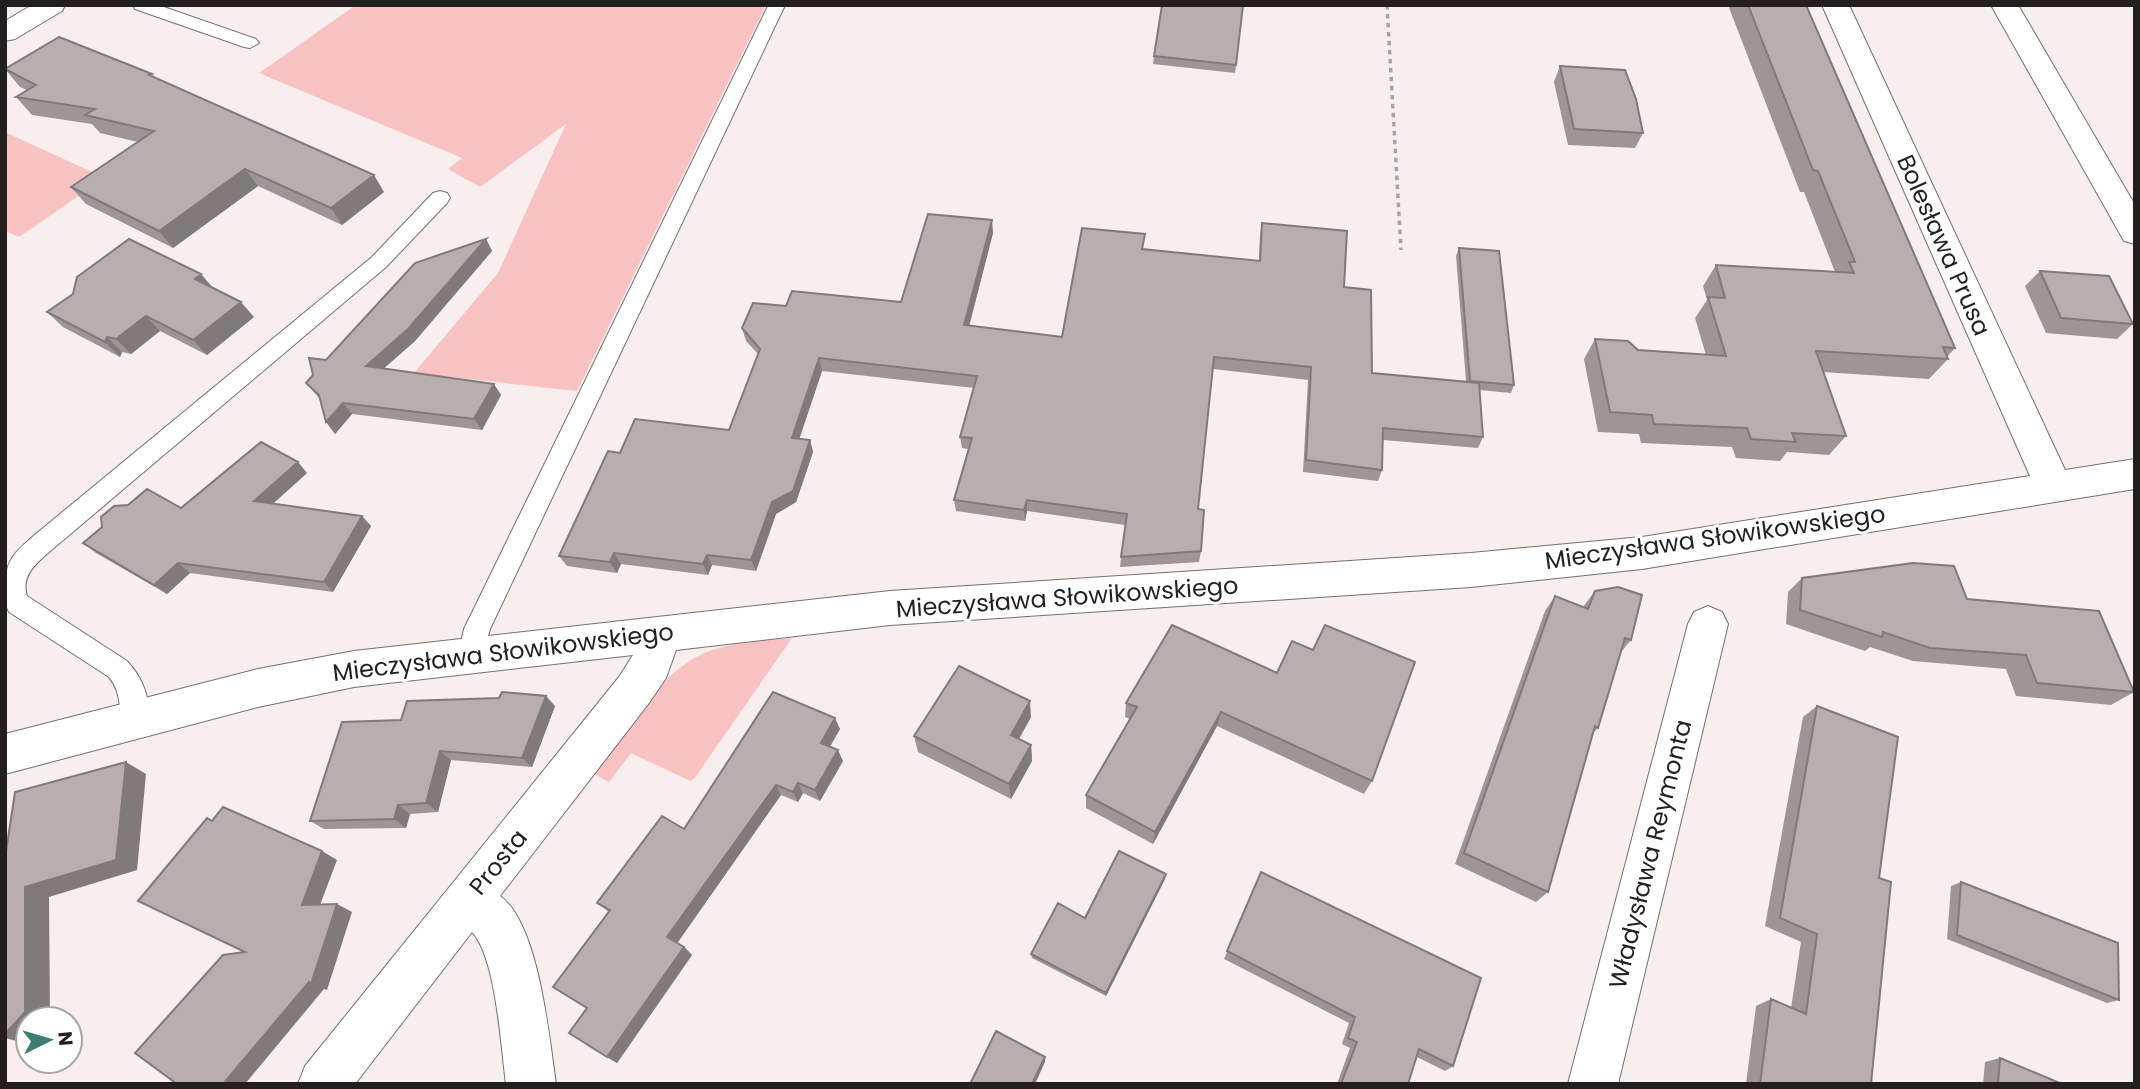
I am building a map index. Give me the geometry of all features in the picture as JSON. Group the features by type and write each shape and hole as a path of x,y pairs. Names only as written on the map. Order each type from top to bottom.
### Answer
{"street":[{"path":"5,33 52,5"},
{"name":"Bolesława Prusa","path":"1835,5 2053,485"},
{"path":"2004,5 2135,233"},
{"name":"Mieczysława Słowikowskiego","path":"5,754 321,674 890,608 1471,570 1642,553 2053,485 2135,474"},
{"name":"Władysława Reymonta","path":"1593,1084 1708,624"},
{"name":"Prosta","path":"323,1084 634,690 651,665 660,634"},
{"path":"466,903 492,920 502,938 509,959 531,1084"}],"lane":[{"path":"141,5 250,43"},
{"path":"471,655 483,617 777,6"},
{"path":"135,719 136,705 129,680 118,669 18,604 8,587 12,574 46,540 379,262 440,198"}],"path":[{"path":"1387,5 1401,250"}],"shaded area":[{"path":"356,5 766,5 577,391 414,373 498,273 566,124 480,187 448,169 462,158 259,73"},
{"path":"5,132 105,178 19,237 5,231"},
{"path":"792,638 694,779 690,781 631,753 609,782 590,772 643,704 674,673 691,661 707,652 727,646"}],"building":[{"path":"1162,5 1243,5 1236,65 1154,56"},
{"path":"1748,5 1806,5 1955,348 1943,347 1948,359 1816,351 1846,436 1792,433 1796,442 1751,439 1747,428 1654,424 1652,415 1610,412 1595,339 1628,341 1638,350 1726,356 1708,297 1725,298 1716,265 1854,273 1849,262 1855,262 1818,171 1813,170"},
{"path":"59,37 152,74 149,75 374,175 331,208 245,169 159,231 71,187 154,131 85,115 95,109 16,97 36,85 5,69"},
{"path":"1560,66 1625,70 1636,99 1643,133 1574,129"},
{"path":"928,214 992,220 964,325 1062,337 1082,228 1145,234 1142,249 1260,261 1262,223 1347,231 1344,287 1371,290 1372,373 1479,383 1483,437 1383,428 1382,470 1306,460 1311,367 1214,357 1198,509 1204,510 1201,551 1121,557 1127,514 1027,500 1024,510 954,500 972,438 960,437 977,376 819,358 792,438 810,440 793,491 772,502 751,560 707,555 703,564 614,553 610,562 559,556 608,451 620,453 635,419 729,430 760,349 742,328 753,303 786,306 792,291 901,302"},
{"path":"129,239 201,274 195,279 241,302 193,340 146,316 116,339 107,337 105,342 47,312 73,294 77,277"},
{"path":"486,239 408,329 366,366 494,384 474,419 343,403 326,422 319,395 306,383 313,375 309,358 326,360 415,263"},
{"path":"1459,248 1499,251 1514,385 1470,381"},
{"path":"2040,271 2109,276 2133,324 2061,318"},
{"path":"261,442 298,462 254,501 362,516 324,582 178,563 154,585 83,543 102,527 101,517 114,506 128,505 147,489 181,508"},
{"path":"1913,563 1954,566 1967,599 2099,611 2134,692 2037,683 2026,655 1930,648 1883,632 1882,637 1800,610 1802,578"},
{"path":"1618,587 1642,595 1631,640 1625,638 1598,728 1595,726 1548,892 1464,853 1555,596 1588,609 1595,591"},
{"path":"1172,625 1277,673 1292,641 1313,650 1325,625 1415,662 1372,781 1221,712 1155,832 1086,795 1137,707 1126,703"},
{"path":"959,666 1030,701 1011,735 1031,745 1009,784 914,736"},
{"path":"502,692 546,696 522,758 440,751 426,803 398,805 394,819 310,821 342,722 401,720 407,701 499,698"},
{"path":"773,692 835,718 821,743 838,750 815,790 798,783 793,792 776,785 667,937 684,947 607,1057 569,1033 587,1008 553,987 610,910 597,903 662,816 684,829"},
{"path":"1817,706 1898,737 1879,878 1891,882 1871,1084 1760,1084 1771,999 1806,1014 1817,934 1780,918"},
{"path":"126,762 116,860 25,887 25,1005 14,1005 14,1024 5,1034 5,858 15,792"},
{"path":"223,807 322,851 302,905 337,904 311,984 309,982 223,1084 177,1084 135,1053 223,955 245,952 138,901 207,818 212,821"},
{"path":"1119,851 1166,874 1106,993 1031,954 1058,903 1085,918"},
{"path":"1261,872 1481,978 1453,1066 1419,1049 1408,1084 1341,1084 1357,1042 1348,1038 1355,1017 1227,951"},
{"path":"1961,882 2118,943 2119,1000 1957,935"},
{"path":"996,1031 1045,1057 1032,1084 970,1084"},
{"path":"2000,1058 2062,1084 1998,1084"}]}
